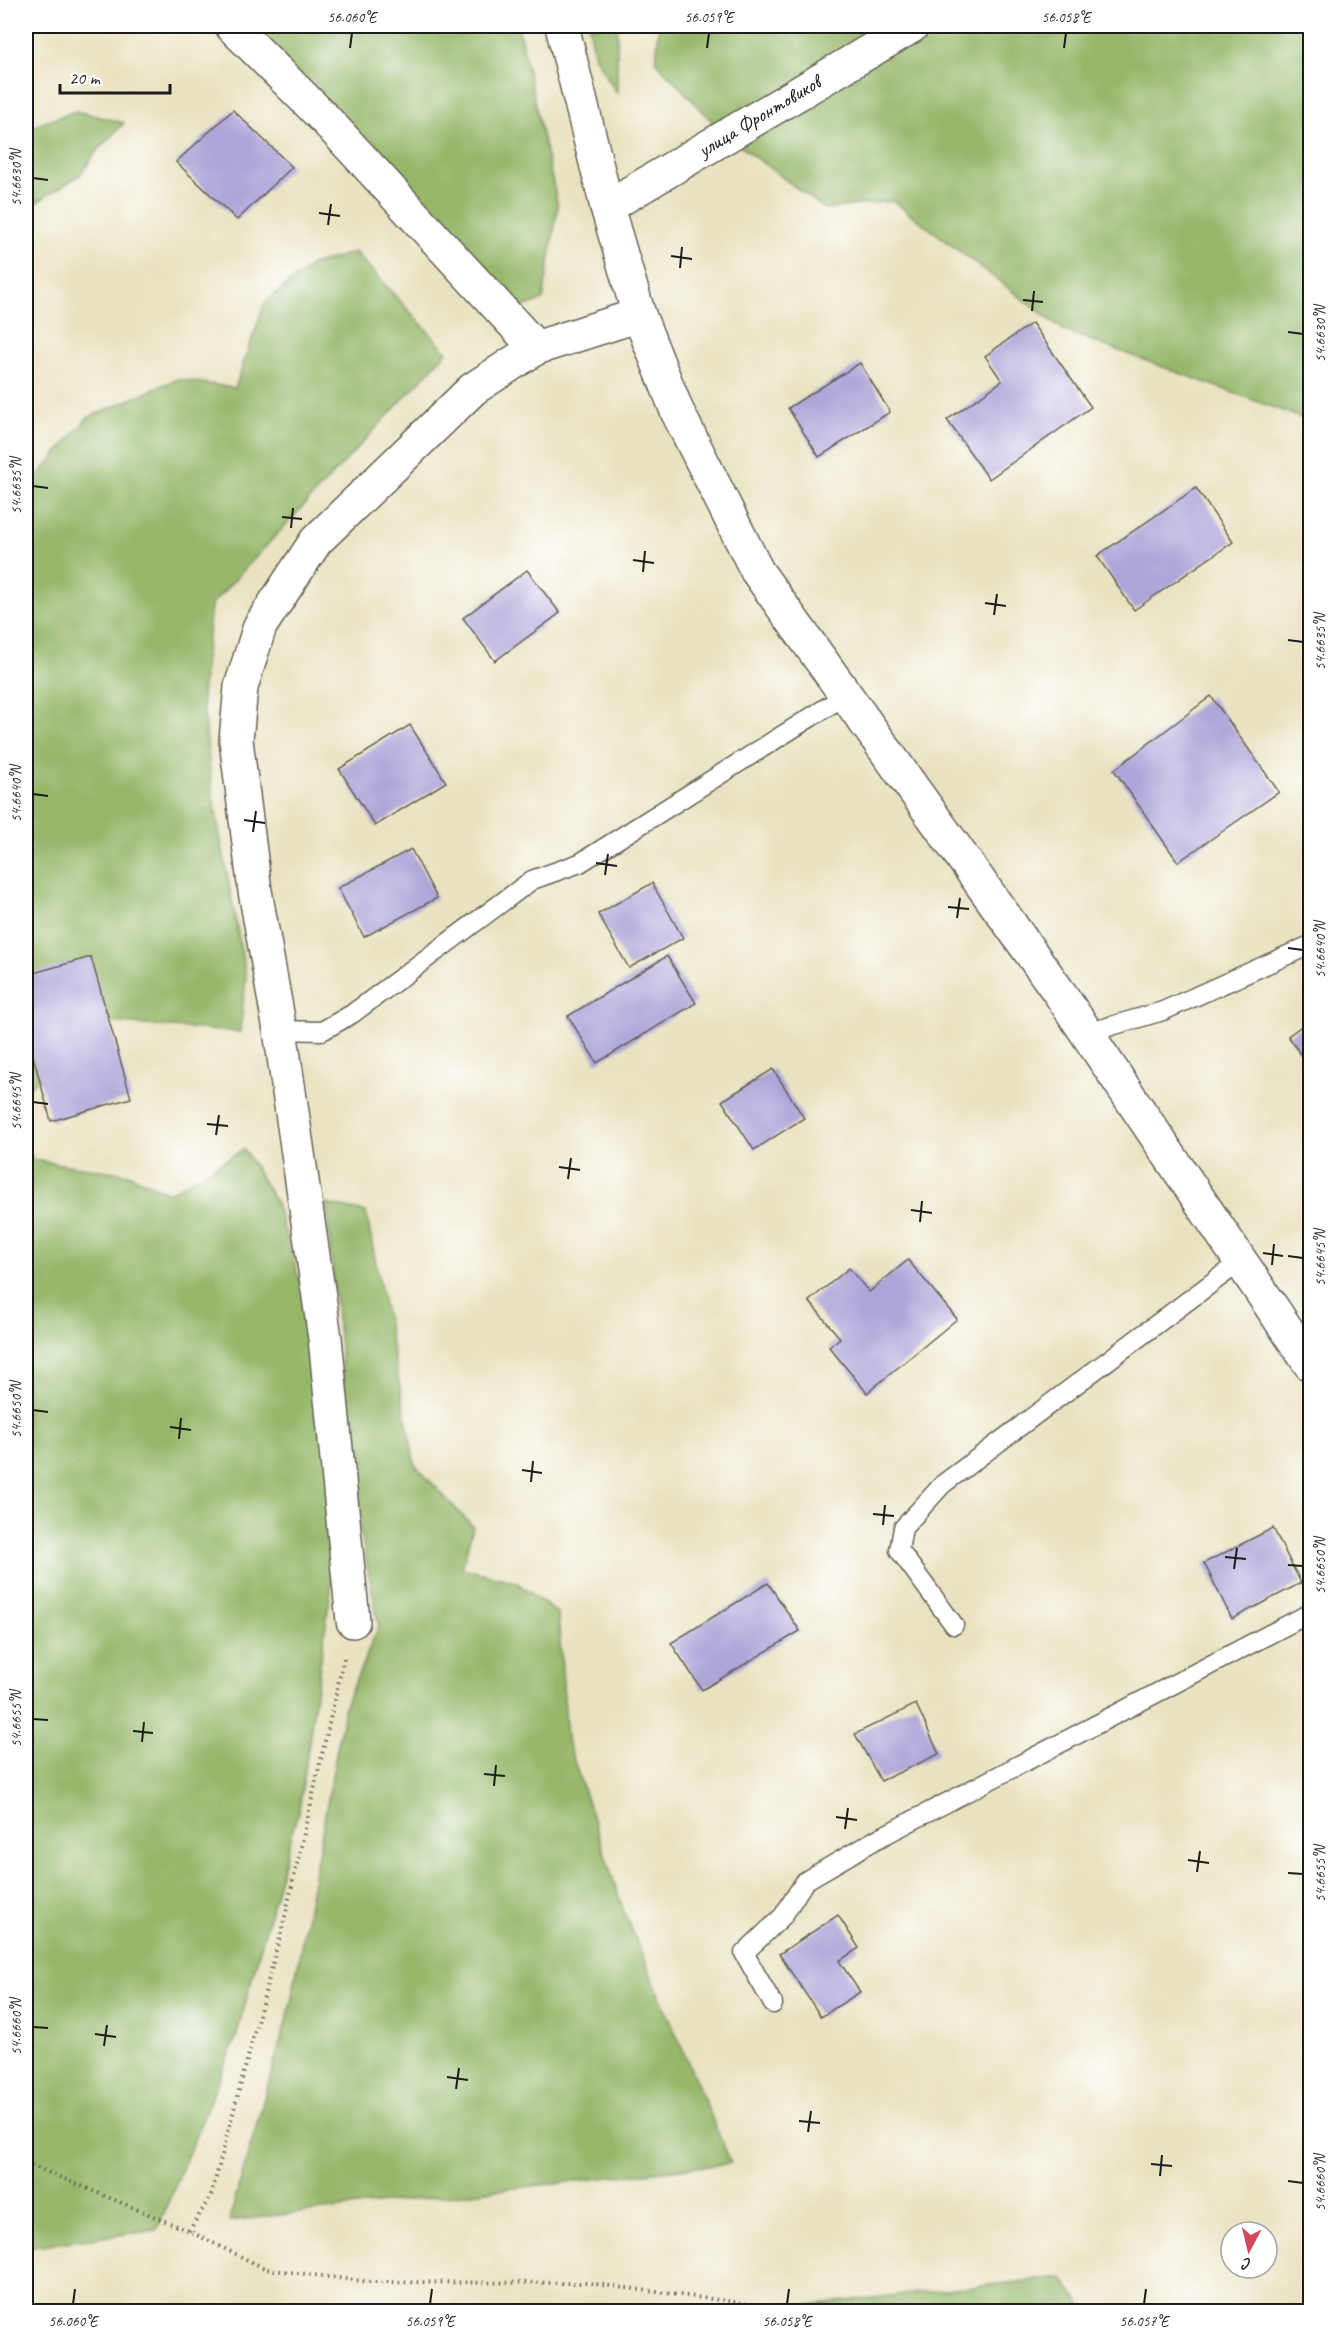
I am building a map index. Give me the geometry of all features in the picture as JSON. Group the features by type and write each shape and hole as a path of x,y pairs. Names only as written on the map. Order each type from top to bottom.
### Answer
{"street":[{"path":"232,26 326,120 536,348"},
{"path":"562,26 607,207 639,315 677,411 757,572 1087,1033 1311,1364"},
{"name":"улица Фронтовиков","path":"607,207 912,26"},
{"path":"353,1621 325,1338 280,1030 255,891 236,740 241,687 260,626 316,541 473,389 536,348 639,315"}],"lane":[{"path":"280,1030 322,1031 352,1014 532,880 580,863 846,695"},
{"path":"1087,1033 1163,1011 1311,945"},
{"path":"954,1625 898,1550 903,1528 943,1484 1241,1261"},
{"path":"773,2004 744,1953 783,1916 805,1881 877,1839 1311,1613"}],"path":[{"path":"189,2231 211,2196 283,1925 353,1621"},
{"path":"26,2163 189,2231 266,2269 370,2282 587,2283 781,2308 784,2312"}],"green space":[{"path":"248,26 518,26 558,206 543,300 514,310"},
{"path":"589,26 617,26 617,93 595,57"},
{"path":"659,26 1310,26 1310,421 1065,331 893,201 825,209 725,135 656,62"},
{"path":"76,111 124,123 96,152 80,175 26,209 26,129"},
{"path":"355,252 447,352 211,605 202,696 213,797 246,977 240,1032 92,1021 26,1091 26,490 87,418 177,379 235,388 265,302 312,265"},
{"path":"244,1149 276,1203 333,1390 334,1568 300,1804 236,2037 157,2230 26,2247 26,1150 34,1160 128,1174 169,1193"},
{"path":"326,1204 366,1212 415,1465 473,1527 462,1568 516,1582 558,1614 567,1740 624,1912 731,2163 229,2221 290,2008 345,1705 379,1626 355,1502"},
{"path":"1062,2277 1086,2311 750,2311 781,2308"}],"water":[{"path":"26,1614 32,1640 26,1679"}],"building":[{"path":"233,110 292,167 237,220 176,162"},
{"path":"1032,323 1091,407 989,479 947,420 1002,381 985,356"},
{"path":"860,363 890,412 819,457 788,408"},
{"path":"1196,488 1233,542 1134,610 1097,556"},
{"path":"527,570 560,613 495,661 463,618"},
{"path":"1211,696 1279,792 1178,862 1114,770"},
{"path":"410,725 446,782 375,826 339,769"},
{"path":"411,849 437,898 364,937 338,888"},
{"path":"652,883 683,938 629,968 598,914"},
{"path":"667,956 696,1003 597,1063 568,1016"},
{"path":"91,957 131,1098 51,1121 26,1031 26,975"},
{"path":"1310,1020 1310,1068 1288,1036"},
{"path":"773,1069 804,1118 754,1150 722,1101"},
{"path":"908,1260 957,1319 867,1393 829,1347 840,1338 809,1301 849,1268 869,1292"},
{"path":"1273,1528 1301,1583 1232,1619 1204,1563"},
{"path":"768,1583 800,1631 702,1690 671,1643"},
{"path":"916,1704 939,1754 881,1781 855,1734"},
{"path":"838,1915 859,1948 839,1961 860,1992 821,2017 779,1954"}]}
